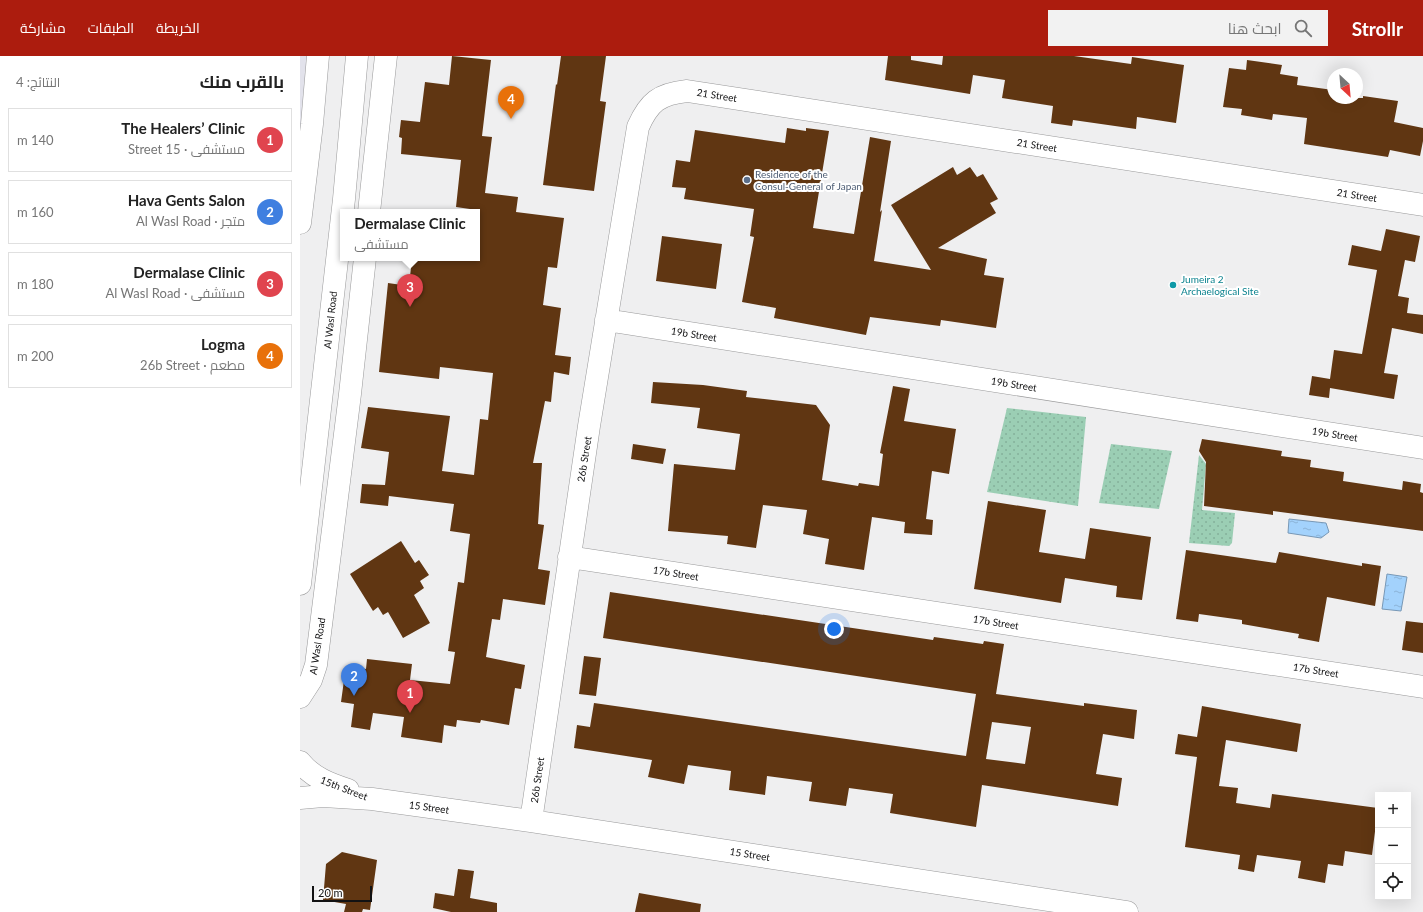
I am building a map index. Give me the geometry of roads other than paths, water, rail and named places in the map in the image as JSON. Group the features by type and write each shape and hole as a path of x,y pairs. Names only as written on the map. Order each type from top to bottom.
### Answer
{"street":[{"path":"300,223 306,132 318,56"},
{"name":"Al Wasl Road","path":"343,209 358,56"},
{"path":"369,209 386,56"},
{"name":"21 Street","path":"652,102 668,94 687,91 1423,205"},
{"name":"26b Street","path":"531,821 569,557 638,127 652,102"},
{"name":"Al Wasl Road","path":"300,584 340,234"},
{"name":"Al Wasl Road","path":"300,696 311,680 316,666 350,394 365,261"},
{"name":"19b Street","path":"606,320 1423,448"},
{"name":"17b Street","path":"569,557 1423,687"},
{"name":"15th Street","path":"300,762 313,775 323,782 372,799"},
{"name":"15th Street","path":"300,798 324,796 372,799"},
{"name":"15 Street","path":"372,799 531,821 1127,912"}],"water":[{"path":"1289,519 1326,523 1329,532 1321,538 1288,533"},
{"path":"1387,574 1407,577 1401,611 1382,609"}],"place":[{"name":"Logma","path":"511,119"},
{"name":"Residence of the Consul-General of Japan","path":"747,180"},
{"name":"Jumeira 2 Archaelogical Site","path":"1173,285"},
{"name":"Dermalase Clinic","path":"410,307"},
{"name":"Hava Gents Salon","path":"354,696"},
{"name":"The Healers’ Clinic","path":"410,713"}]}
